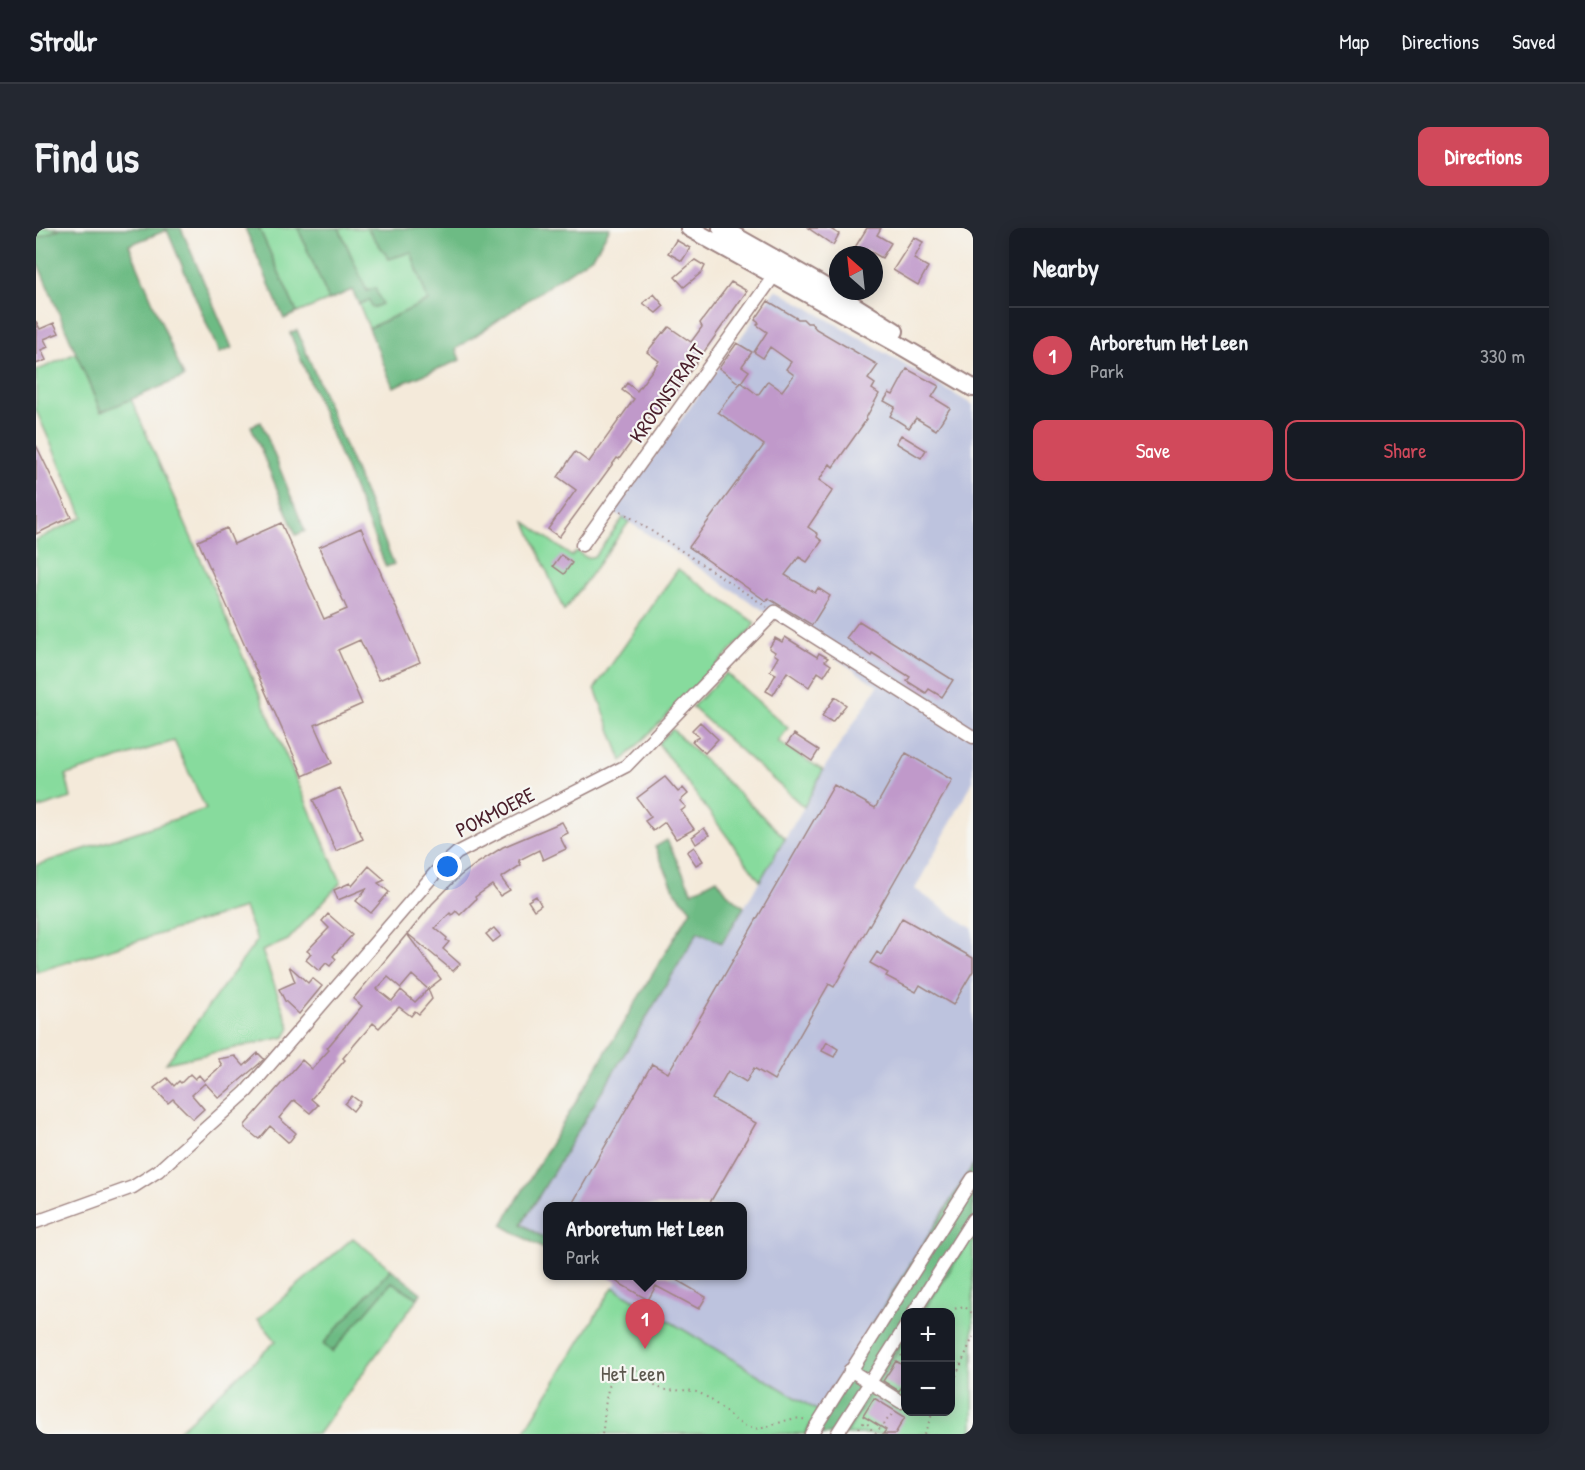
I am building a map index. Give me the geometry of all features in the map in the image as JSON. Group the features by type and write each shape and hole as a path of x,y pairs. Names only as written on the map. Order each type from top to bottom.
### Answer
{"main road":[{"path":"688,228 779,269"},
{"path":"721,228 779,269 973,377"},
{"path":"871,322 973,388"}],"street":[{"name":"KROONSTRAAT","path":"582,545 779,269"},
{"path":"775,612 973,737"},
{"name":"POKMOERE","path":"36,1222 133,1186 158,1171 246,1092 436,872 457,853 626,766 775,612"},
{"path":"823,1431 850,1370 973,1178"},
{"path":"917,1308 973,1219"},
{"path":"823,1431 870,1382 901,1334"},
{"path":"850,1370 901,1402"}],"path":[{"path":"611,505 775,612"},
{"path":"955,1309 963,1306 973,1314"},
{"path":"955,1378 973,1337"},
{"path":"602,1434 609,1387 619,1371 628,1368 642,1372 655,1385 664,1389 696,1391 707,1397 731,1418 747,1426 763,1428 795,1417 803,1418 823,1431"},
{"path":"859,1434 860,1425 865,1422 870,1426 873,1434 901,1402"},
{"path":"924,1434 931,1416"}],"shaded area":[{"path":"776,289 973,405 973,781 915,889 973,929 973,1165 818,1412 613,1287 617,1282 613,1280 747,1280 747,1202 543,1202 543,1238 522,1225 698,932 723,943 804,807 823,770 878,686 614,512"}],"green space":[{"path":"36,228 61,228 36,239"},
{"path":"61,228 181,228 232,348 219,353 167,230 129,245 184,377 101,412 36,259 36,239"},
{"path":"245,228 259,228 297,313 284,319"},
{"path":"259,228 298,228 329,300 297,313"},
{"path":"298,228 339,228 367,291 375,288 382,304 372,308 369,300 359,304 352,290 329,300"},
{"path":"339,228 367,228 411,251 428,301 369,328 359,304 369,300 367,292"},
{"path":"367,228 502,228 502,231 509,228 610,228 594,255 456,349 460,360 393,387 369,328 428,301 411,252 389,259"},
{"path":"297,330 394,564 386,567 290,333"},
{"path":"76,353 100,411 131,399 341,882 288,940 262,951 290,1028 285,1037 166,1063 257,941 244,908 36,972 36,865 206,809 174,741 66,775 71,798 36,809 36,540 83,517 36,410 36,371"},
{"path":"261,422 305,531 296,535 251,426"},
{"path":"623,518 629,522 564,611 526,522 571,556 577,551 590,557 595,556"},
{"path":"678,569 755,623 750,631 622,761 595,688"},
{"path":"726,673 788,728 778,742 823,770 804,807 692,707"},
{"path":"672,729 785,838 760,881 658,743"},
{"path":"667,840 692,892 717,879 727,893 744,907 722,943 698,932 522,1224 543,1237 543,1249 502,1225 691,910 675,891 655,847"},
{"name":"Het Leen","path":"973,1165 973,1434 523,1434 613,1287 818,1411"},
{"path":"973,1165 973,1235 926,1308 901,1308 901,1346 846,1434 805,1434"},
{"path":"353,1238 391,1269 323,1344 332,1352 392,1282 418,1298 318,1434 175,1434 276,1341 258,1319"},
{"path":"391,1269 421,1293 418,1298 392,1282 332,1352 323,1344"}],"building":[{"path":"808,228 829,228 839,234 833,245"},
{"path":"867,228 881,228 877,235 891,243 883,256 883,246 856,246"},
{"path":"914,237 923,242 914,259 928,267 918,285 893,270"},
{"path":"676,240 690,248 682,261 668,253"},
{"path":"695,260 705,266 702,272 684,287 675,277"},
{"path":"731,282 747,291 665,407 658,414 654,411 559,537 548,529 576,490 558,477 570,459 575,452 589,462 634,399 622,390 627,383 637,391 659,361 647,352 663,332 669,327 691,342 702,327 700,323"},
{"path":"654,294 664,306 656,313 643,303"},
{"path":"768,301 798,319 811,323 816,329 878,365 868,379 875,384 872,389 879,394 867,419 833,467 830,464 819,480 833,490 808,527 818,534 817,537 822,541 807,562 799,557 785,575 815,593 818,588 830,596 812,625 768,598 766,601 689,547 764,445 718,412 741,382 758,395 768,381 782,391 794,375 786,369 791,362 770,347 763,358 754,352 767,332 757,325 759,323 755,320"},
{"path":"36,321 40,329 54,323 59,333 44,339 48,347 41,350 46,360 36,364"},
{"path":"737,343 752,352 742,366 749,371 740,384 719,368"},
{"path":"907,369 939,386 932,397 950,408 936,430 916,418 909,428 890,416 895,407 884,401 889,393 893,395"},
{"path":"901,435 926,450 921,458 896,443"},
{"path":"36,445 71,517 36,534"},
{"path":"281,523 324,619 347,609 319,547 361,528 420,662 379,680 360,640 338,650 362,704 315,725 332,763 303,776 198,541 227,528 234,544"},
{"path":"561,555 572,563 564,574 553,566"},
{"path":"859,621 953,680 942,697 929,689 926,693 907,681 910,677 872,653 871,656 846,638"},
{"path":"785,637 817,657 819,653 828,658 825,661 831,665 824,676 818,672 809,687 787,672 773,695 766,691 776,674 770,671 778,657 769,648 775,638 782,642"},
{"path":"835,697 846,705 832,722 822,716"},
{"path":"700,722 718,739 705,753 692,741 699,737 692,730"},
{"path":"794,734 819,750 812,761 787,744"},
{"path":"906,753 952,780 834,987 829,984 774,1080 754,1068 746,1082 728,1071 712,1099 756,1123 710,1202 573,1202 652,1064 668,1073 834,785 875,808"},
{"path":"665,777 678,792 683,788 688,794 680,801 686,807 681,811 694,829 676,839 665,822 653,831 645,821 651,817 637,798"},
{"path":"340,788 363,839 336,851 313,800"},
{"path":"562,822 568,833 560,837 566,849 543,860 539,850 519,860 521,865 501,878 510,890 500,896 492,885 475,897 476,899 460,915 456,911 452,915 450,913 435,928 449,942 443,949 460,964 453,971 408,934 432,904 460,876 476,864 503,847"},
{"path":"704,828 709,835 696,844 692,837"},
{"path":"694,847 703,861 696,865 687,852"},
{"path":"369,866 385,880 378,883 389,892 371,913 356,901 367,888 338,900 334,890 350,883 352,886"},
{"path":"536,896 541,905 534,910 528,901"},
{"path":"328,914 352,935 333,956 336,959 330,966 326,963 319,971 306,960 311,954 307,951 329,928 322,921"},
{"path":"902,918 973,958 973,971 953,1005 920,985 916,992 886,976 888,973 870,963 877,952 881,955"},
{"path":"494,928 501,936 493,942 486,934"},
{"path":"407,934 441,979 428,989 432,999 419,1014 415,1011 411,1016 399,1007 379,1028 373,1023 311,1099 318,1105 310,1113 294,1100 279,1118 296,1133 290,1141 288,1142 270,1126 259,1139 256,1137 245,1128 245,1125 302,1060 312,1069 329,1050 327,1048 362,1006 353,999","holes":["412,975 428,989 415,1002 401,990 392,1001 377,989 388,977 401,988"]},
{"path":"289,966 308,983 312,978 322,986 299,1014 285,1001 279,989 295,982"},
{"path":"827,1042 838,1049 834,1057 822,1051"},
{"path":"258,1053 264,1059 219,1098 205,1083 192,1095 204,1109 193,1119 173,1099 168,1103 154,1088 167,1078 174,1086 190,1074 195,1079 199,1075 204,1081 222,1065 218,1059 235,1056 244,1066"},
{"path":"352,1096 360,1102 353,1111 345,1104"},
{"path":"614,1280 677,1280 706,1297 699,1309 656,1286 648,1300"},
{"path":"896,1361 901,1364 899,1391 883,1381"},
{"path":"874,1398 905,1417 895,1434 883,1434 886,1430 863,1416"}],"place":[{"name":"Arboretum Het Leen","path":"645,1349"}]}
